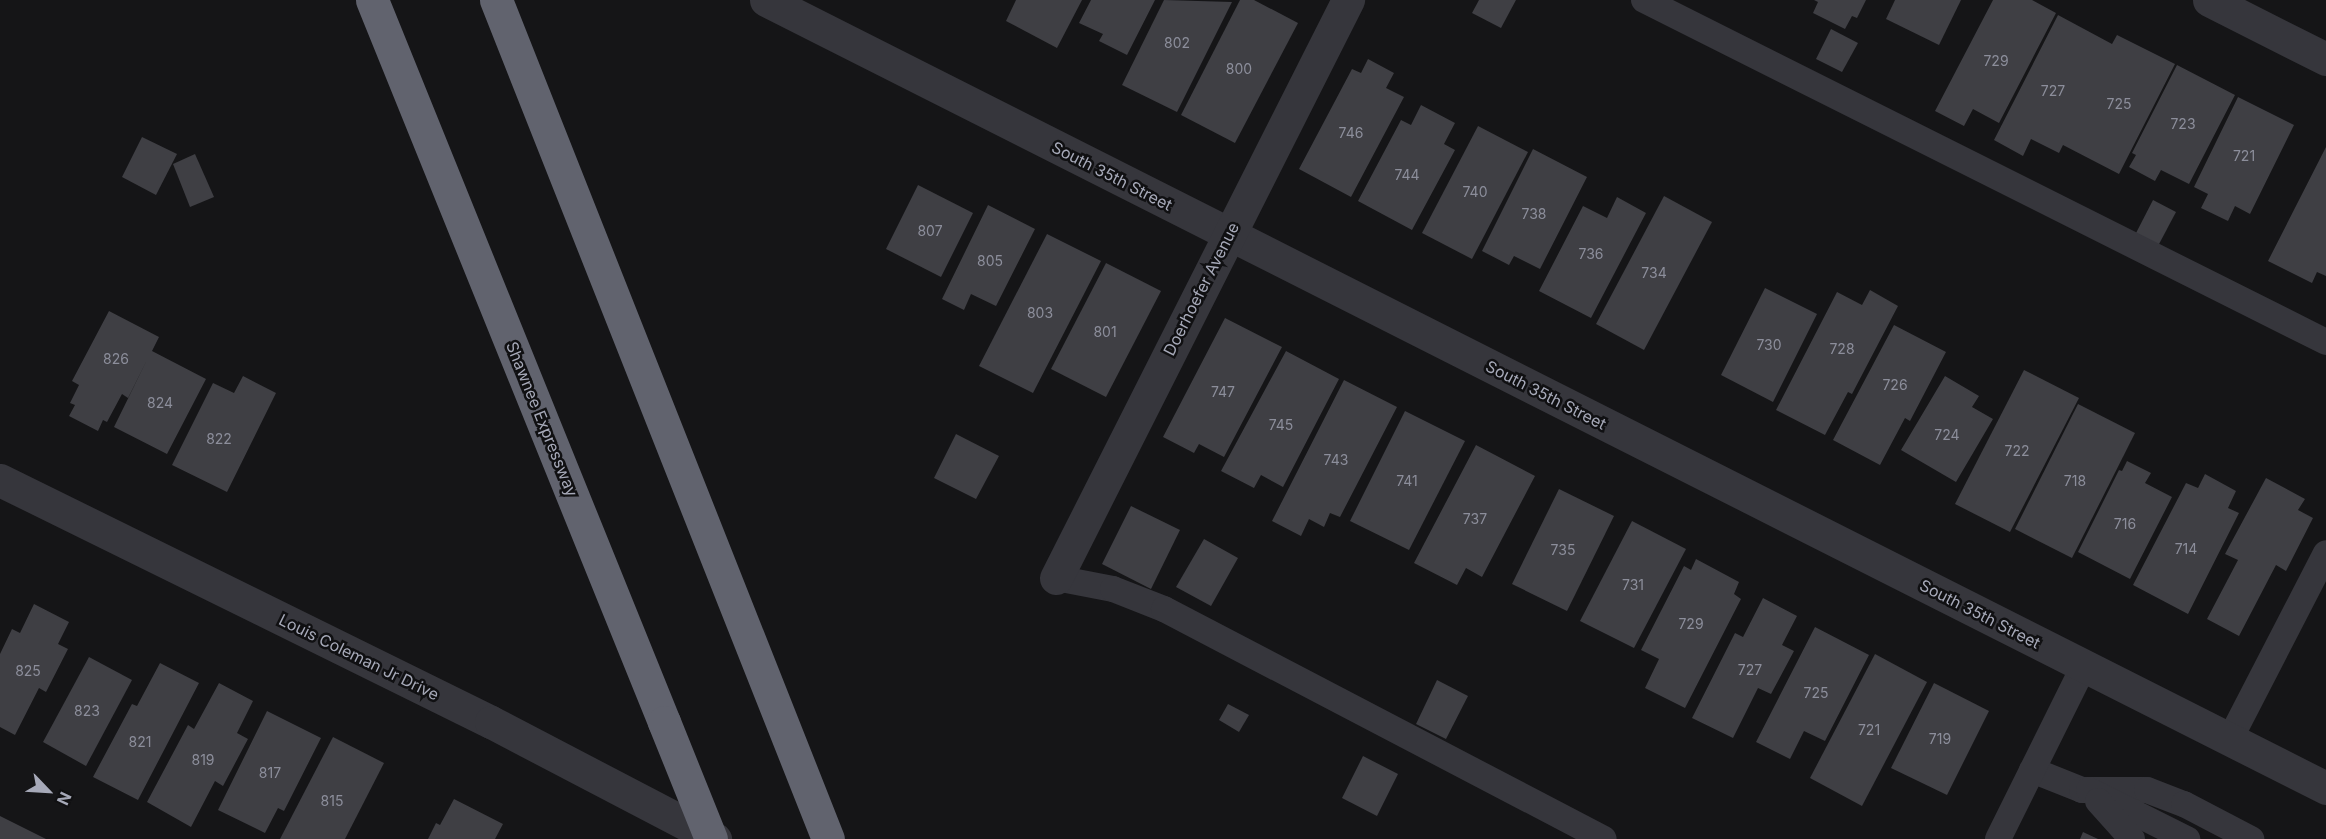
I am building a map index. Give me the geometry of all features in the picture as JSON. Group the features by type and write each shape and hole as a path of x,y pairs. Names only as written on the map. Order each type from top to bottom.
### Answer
{"highway":[{"name":"Shawnee Expressway","path":"372,0 713,839"},
{"path":"496,0 828,839"}],"street":[{"name":"South 35th Street","path":"766,0 2326,788"},
{"name":"Doerhoefer Avenue","path":"1056,578 1347,0"},
{"path":"2209,0 2326,59"},
{"name":"Louis Coleman Jr Drive","path":"0,480 491,722 713,839"}],"lane":[{"path":"1644,0 2326,342"},
{"path":"2230,739 2326,554"},
{"path":"1056,578 1113,589 1164,609 1604,839"},
{"path":"1998,839 2084,666"},
{"path":"2032,770 2065,785 2089,790 2147,790 2184,804 2251,839"},
{"path":"2089,790 2132,839"},
{"path":"2089,790 2187,839"}],"building":[{"path":"1016,0 1082,0 1057,48 1006,21"},
{"path":"1091,0 1155,0 1127,55 1099,41 1103,34 1079,23"},
{"path":"1164,0 1232,2 1177,112 1122,85"},
{"path":"1240,0 1254,0 1298,23 1235,143 1181,115"},
{"path":"1479,0 1516,0 1501,28 1472,13"},
{"path":"1814,0 1866,0 1857,18 1852,16 1845,29 1813,13 1818,2"},
{"path":"1895,0 1961,0 1939,45 1886,19"},
{"path":"1993,0 2032,0 2056,13 1999,123 1973,109 1964,126 1935,111"},
{"path":"2058,15 2112,44 2117,35 2175,64 2119,174 2063,145 2059,153 2031,139 2023,156 1994,140"},
{"path":"1831,29 1858,43 1842,72 1816,59"},
{"path":"1368,59 1394,73 1386,88 1404,97 1351,197 1299,169 1352,69 1361,73"},
{"path":"2177,65 2235,95 2189,184 2161,170 2155,181 2129,167 2136,155 2132,153"},
{"path":"2238,97 2294,125 2250,214 2235,206 2228,221 2201,208 2208,194 2194,187"},
{"path":"1421,105 1455,123 1444,144 1455,150 1412,230 1358,201 1401,120 1411,125"},
{"path":"1478,126 1528,152 1472,259 1422,233"},
{"path":"142,137 177,154 156,195 122,177"},
{"path":"2326,147 2326,276 2317,272 2312,283 2268,261"},
{"path":"1533,149 1587,177 1540,269 1514,256 1509,265 1482,251"},
{"path":"195,154 214,197 190,207 173,164"},
{"path":"918,185 973,213 941,277 886,249"},
{"path":"1664,196 1712,222 1644,350 1596,324"},
{"path":"1617,197 1646,213 1591,318 1539,291 1583,206 1607,218"},
{"path":"2153,200 2176,212 2158,246 2135,235"},
{"path":"988,205 1035,229 996,306 971,294 964,310 942,299"},
{"path":"1047,234 1101,261 1033,393 979,366"},
{"path":"1106,263 1161,291 1106,397 1051,369"},
{"path":"1765,288 1817,314 1773,402 1721,375"},
{"path":"1870,290 1898,306 1852,394 1848,392 1825,435 1776,410 1837,292 1862,305"},
{"path":"109,311 159,337 152,351 206,379 167,454 114,427 147,360 128,398 122,394 107,422 103,420 98,431 69,416 75,405 70,403 79,385 72,381"},
{"path":"1225,318 1282,347 1224,457 1199,444 1194,453 1163,437"},
{"path":"1894,325 1946,352 1910,421 1905,418 1880,465 1833,440"},
{"path":"1286,351 1339,379 1283,487 1261,475 1254,488 1221,471"},
{"path":"2024,370 2079,398 2010,532 1955,504"},
{"path":"243,376 276,393 227,492 172,465 213,383 234,393"},
{"path":"1945,376 1979,396 1972,407 1993,419 1956,482 1901,450"},
{"path":"1344,380 1397,407 1340,517 1330,513 1324,527 1309,519 1301,536 1272,521"},
{"path":"2078,404 2135,433 2072,558 2015,529"},
{"path":"1405,411 1465,441 1409,550 1350,521"},
{"path":"956,434 999,456 976,499 934,478"},
{"path":"1476,445 1535,476 1482,577 1466,568 1457,585 1414,563"},
{"path":"2127,461 2151,473 2145,483 2172,497 2130,579 2078,552 2119,470 2122,471"},
{"path":"2205,474 2236,491 2228,508 2239,513 2188,614 2133,585 2186,483 2198,488"},
{"path":"2266,478 2305,499 2298,510 2313,518 2286,571 2276,565 2239,636 2207,619 2238,560 2225,554"},
{"path":"1559,489 1614,516 1567,611 1512,584"},
{"path":"1131,506 1180,530 1151,589 1102,564"},
{"path":"1632,521 1686,549 1634,648 1580,621"},
{"path":"1204,539 1238,558 1211,606 1176,587"},
{"path":"1696,559 1739,582 1734,594 1741,599 1685,708 1645,688 1659,659 1641,650 1684,566 1691,570"},
{"path":"1763,598 1797,616 1782,645 1794,651 1771,694 1758,688 1733,738 1692,718 1735,633 1743,637"},
{"path":"34,604 69,622 58,644 68,649 46,692 39,688 15,735 0,727 0,654 12,629 20,633"},
{"path":"1815,627 1869,655 1825,741 1804,731 1790,759 1756,742"},
{"path":"1875,654 1927,682 1862,806 1810,778"},
{"path":"89,657 132,680 86,766 43,742"},
{"path":"160,663 199,683 138,800 93,777 132,704 137,706"},
{"path":"1437,680 1468,696 1446,739 1416,724"},
{"path":"219,683 253,701 237,733 248,739 223,786 215,781 191,827 147,802 188,725 194,729"},
{"path":"1934,683 1989,711 1947,795 1891,768"},
{"path":"1228,704 1249,715 1239,732 1219,720"},
{"path":"267,711 321,738 284,811 278,808 265,833 218,810"},
{"path":"333,737 384,763 345,839 280,839"},
{"path":"1363,756 1398,774 1377,816 1342,798"},
{"path":"454,799 503,824 495,839 428,839 436,823 440,825"},
{"path":"0,816 46,839 0,839"},
{"path":"2083,832 2098,839 2080,839"}]}
